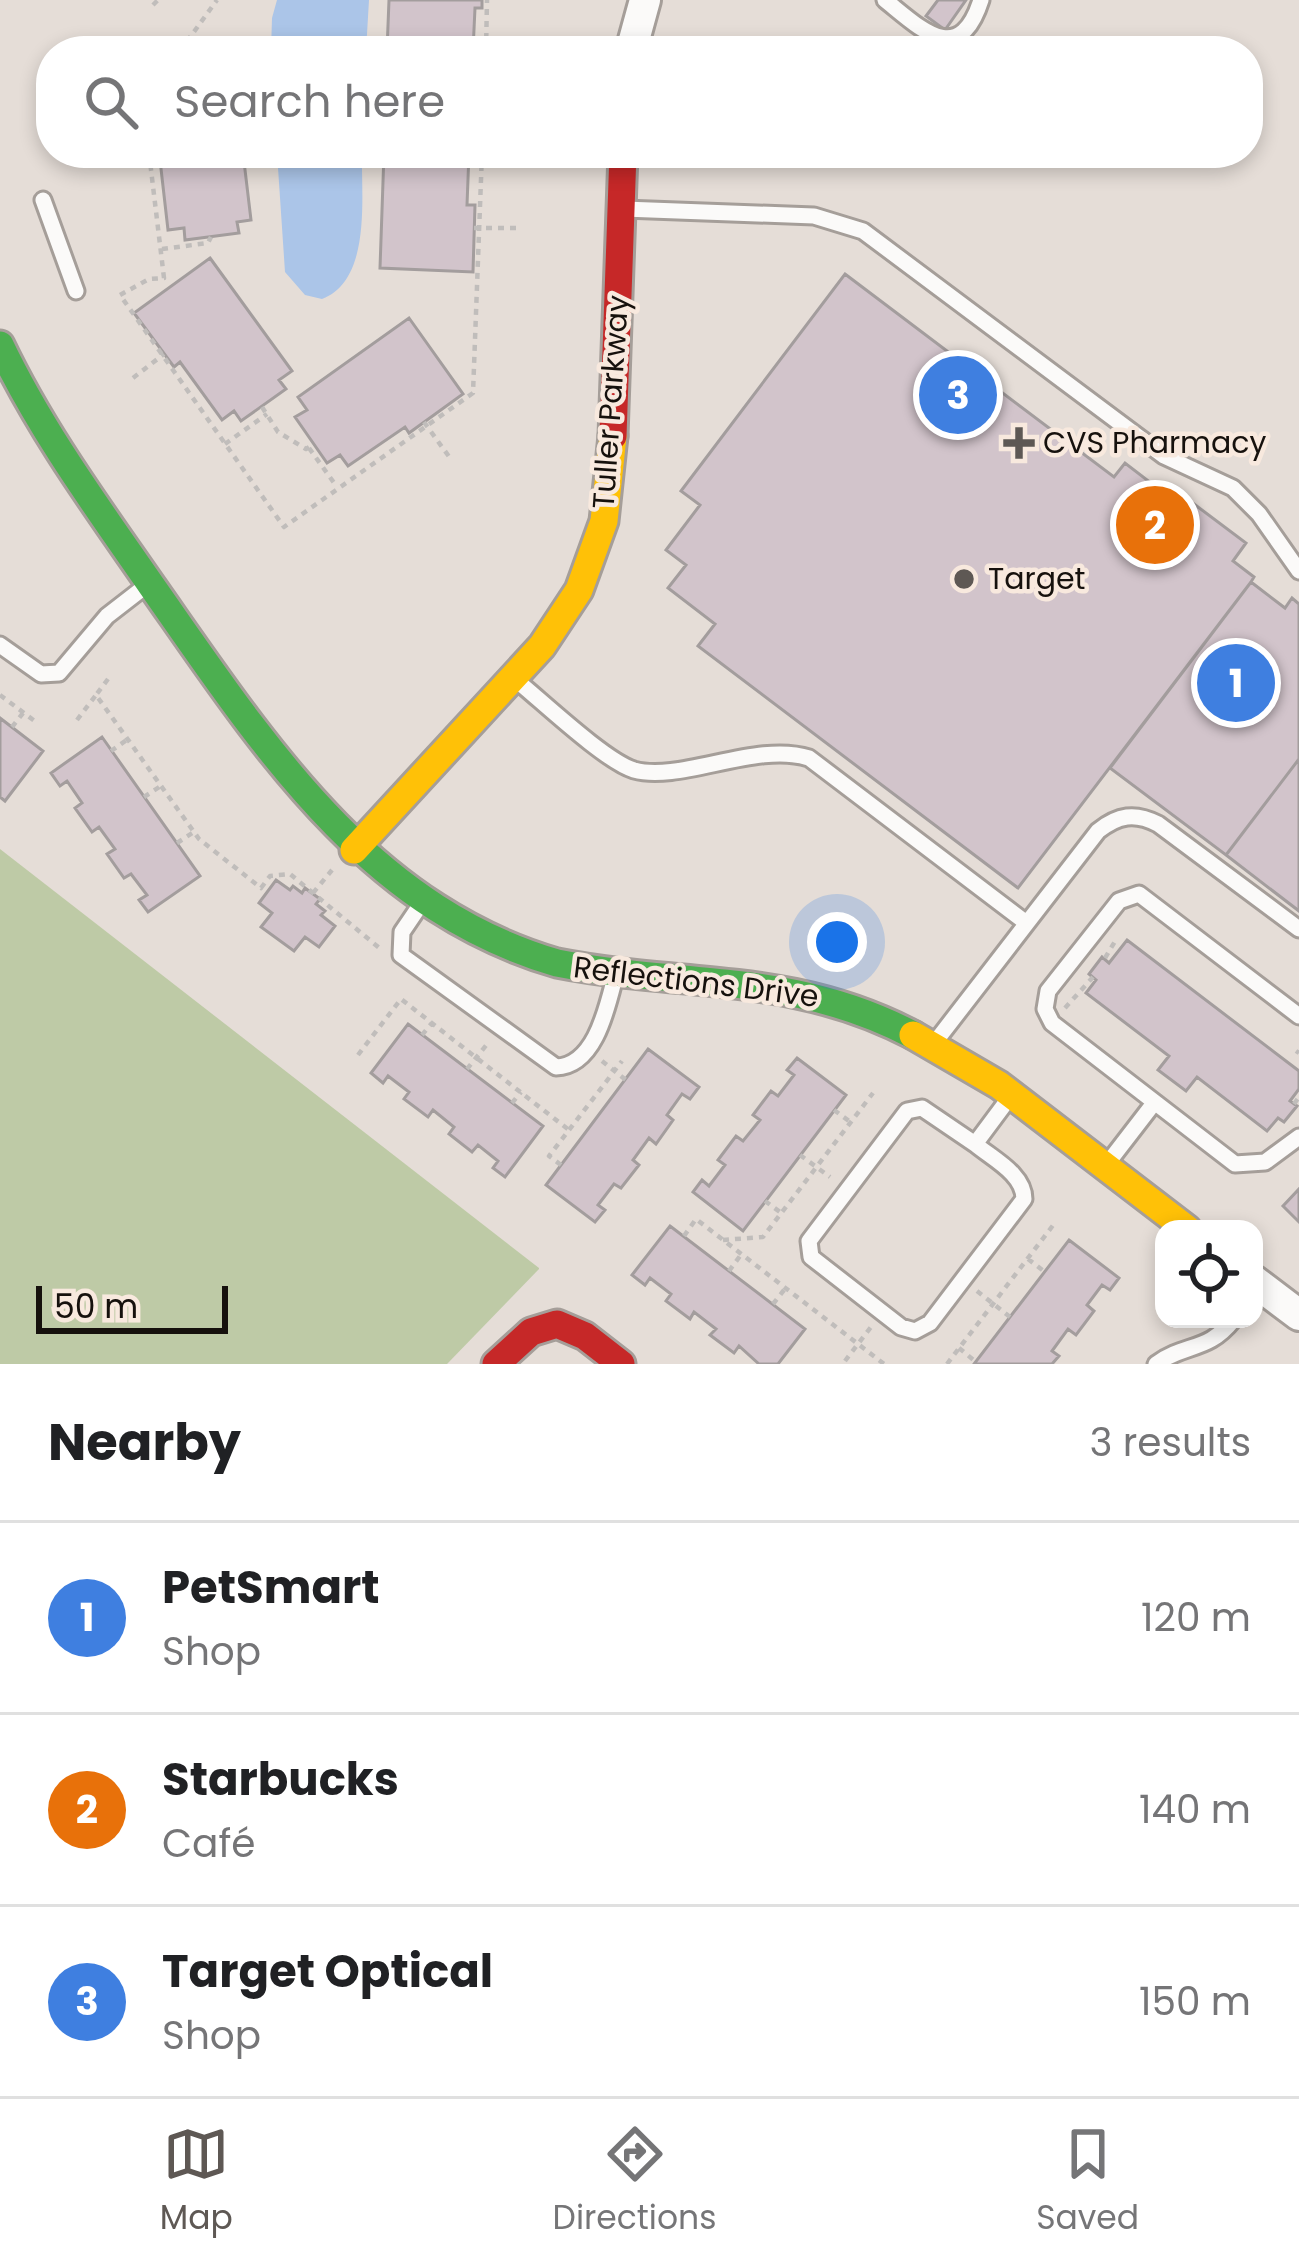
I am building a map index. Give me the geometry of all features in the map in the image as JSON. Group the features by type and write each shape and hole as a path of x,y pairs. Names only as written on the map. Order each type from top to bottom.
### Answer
{"street":[{"path":"635,36 644,0"},
{"name":"Tuller Parkway","path":"354,850 542,646 579,590 604,521 611,467 622,168"},
{"name":"Reflections Drive","path":"0,345 40,425 299,790 354,850 423,903 524,953 561,965 616,974 737,982 859,1008 934,1044 1012,1094 1175,1220"},
{"path":"1263,1292 1299,1316"},
{"path":"496,1364 534,1328 552,1323 569,1325 621,1364"}],"lane":[{"path":"885,0 931,36"},
{"path":"952,36 970,21 981,0"},
{"path":"44,200 76,291"},
{"path":"621,209 814,216 863,231 1164,456 1233,488 1259,514 1299,571"},
{"path":"0,645 41,674 59,674 107,616 150,583"},
{"path":"513,678 631,769 773,754 808,758 1025,922"},
{"path":"934,1044 1025,922 1108,822 1134,815 1158,824 1299,929"},
{"path":"1299,1016 1146,897 1134,894 1119,902 1048,991 1045,1009 1052,1023 1240,1166 1274,1158 1299,1137"},
{"path":"423,903 402,932 401,955 556,1067 575,1063 587,1048 607,1009 616,974"},
{"path":"975,1144 1012,1094"},
{"path":"1106,1166 1154,1103"},
{"path":"915,1108 929,1112 975,1144 1018,1179 1025,1192 1019,1207 923,1328 908,1330 816,1262 808,1250 809,1241 847,1190 902,1117 915,1108"},
{"path":"1156,1364 1169,1355 1213,1342 1226,1328"}],"path":[{"path":"191,36 218,0"},
{"path":"486,36 488,0"},
{"path":"151,168 164,278 149,279 120,295 284,527 473,393 481,168"},
{"path":"477,228 517,228"},
{"path":"160,249 208,243 211,236"},
{"path":"133,378 164,355"},
{"path":"262,406 278,432 312,446 338,489"},
{"path":"225,444 267,414"},
{"path":"425,424 450,458"},
{"path":"77,720 108,679"},
{"path":"0,695 36,722"},
{"path":"96,695 194,832 260,890 270,876 290,874 387,955"},
{"path":"12,727 23,712"},
{"path":"111,751 128,739"},
{"path":"144,797 161,786"},
{"path":"177,843 194,832"},
{"path":"1052,1023 1093,977"},
{"path":"358,1055 409,989"},
{"path":"401,999 569,1130"},
{"path":"422,1035 431,1023"},
{"path":"467,1069 499,1029"},
{"path":"587,1048 626,1080"},
{"path":"561,1165 549,1156 622,1061"},
{"path":"512,1103 521,1092"},
{"path":"723,1240 763,1237 873,1093"},
{"path":"1294,1104 1299,1097"},
{"path":"834,1110 850,1122"},
{"path":"580,1116 591,1125"},
{"path":"800,1155 847,1190"},
{"path":"765,1201 781,1213"},
{"path":"683,1236 696,1219 884,1364"},
{"path":"947,1364 1054,1224"},
{"path":"729,1270 742,1254"},
{"path":"1028,1259 1045,1272"},
{"path":"963,1280 1010,1316"},
{"path":"773,1304 786,1288"},
{"path":"845,1360 883,1312"},
{"path":"959,1348 976,1362"}],"green space":[{"path":"0,849 539,1269 447,1364 0,1364"}],"water":[{"path":"277,0 369,0 367,36 271,36"},
{"path":"278,168 362,168 356,256 338,289 322,299 305,295 285,272"}],"building":[{"path":"389,0 482,0 482,8 475,8 474,36 388,36"},
{"path":"938,0 966,0 945,30 926,16"},
{"path":"161,168 245,168 251,220 237,222 239,233 185,240 184,228 168,230"},
{"path":"383,168 468,168 467,205 475,205 473,272 380,268"},
{"path":"210,258 292,371 279,380 286,389 241,421 234,411 222,420 180,362 174,367 134,313"},
{"name":"Target","path":"845,274 1114,477 1125,463 1177,503 1182,495 1246,543 1233,561 1254,577 1251,582 1018,888 698,646 715,624 668,588 686,565 666,550 700,505 681,491"},
{"path":"409,318 463,394 409,433 405,427 348,466 340,455 327,463 295,417 307,410 298,397"},
{"path":"1251,582 1285,608 1292,598 1299,604 1299,759 1226,855 1110,768"},
{"path":"0,718 43,751 5,801 0,797"},
{"path":"102,737 200,876 148,912 139,900 147,895 131,874 124,878 107,854 115,849 99,827 92,832 75,808 82,803 67,781 60,786 51,773"},
{"path":"1299,759 1299,911 1226,855"},
{"path":"276,880 290,890 293,886 302,893 305,888 320,899 316,904 325,911 321,915 335,926 319,947 305,937 294,951 261,927 272,913 259,903"},
{"path":"1127,940 1299,1071 1299,1089 1290,1101 1297,1106 1284,1122 1278,1118 1267,1131 1197,1077 1186,1091 1158,1070 1169,1056 1086,993 1096,980 1089,974 1102,957 1109,963"},
{"path":"408,1024 543,1126 505,1177 493,1168 498,1161 478,1145 472,1152 449,1134 454,1127 433,1110 428,1117 404,1099 409,1092 388,1076 383,1083 371,1073"},
{"path":"648,1049 699,1087 690,1099 682,1094 667,1115 673,1120 656,1144 649,1138 633,1160 639,1165 621,1188 614,1184 598,1205 605,1210 595,1222 546,1185"},
{"path":"797,1058 846,1095 743,1231 693,1192 702,1180 709,1186 725,1165 718,1160 736,1136 743,1141 760,1120 753,1115 771,1091 778,1096 794,1075 787,1070"},
{"path":"1299,1189 1299,1222 1283,1206"},
{"path":"670,1226 805,1329 778,1364 759,1364 739,1346 734,1353 710,1335 716,1329 694,1312 690,1319 666,1301 671,1294 650,1278 645,1285 632,1275"},
{"path":"1069,1240 1119,1278 1110,1290 1102,1285 1087,1305 1094,1311 1076,1335 1068,1329 1052,1351 1059,1356 1052,1364 974,1364"}],"traffic: fast":[{"path":"0,345 71,468 233,702 323,811 373,860 428,902 489,937 557,963 780,991 824,1000 913,1035"}],"traffic: slow":[{"path":"354,850 542,646 579,590 604,521 613,436"},
{"path":"913,1035 999,1085 1175,1220"}],"traffic: jam":[{"path":"613,436 622,168"},
{"path":"496,1364 531,1332 557,1324 585,1336 621,1364"}],"place":[{"name":"Target Optical","path":"958,395"},
{"name":"CVS Pharmacy","path":"1019,443"},
{"name":"Starbucks","path":"1155,525"},
{"name":"Target","path":"964,579"},
{"name":"PetSmart","path":"1236,683"}]}
